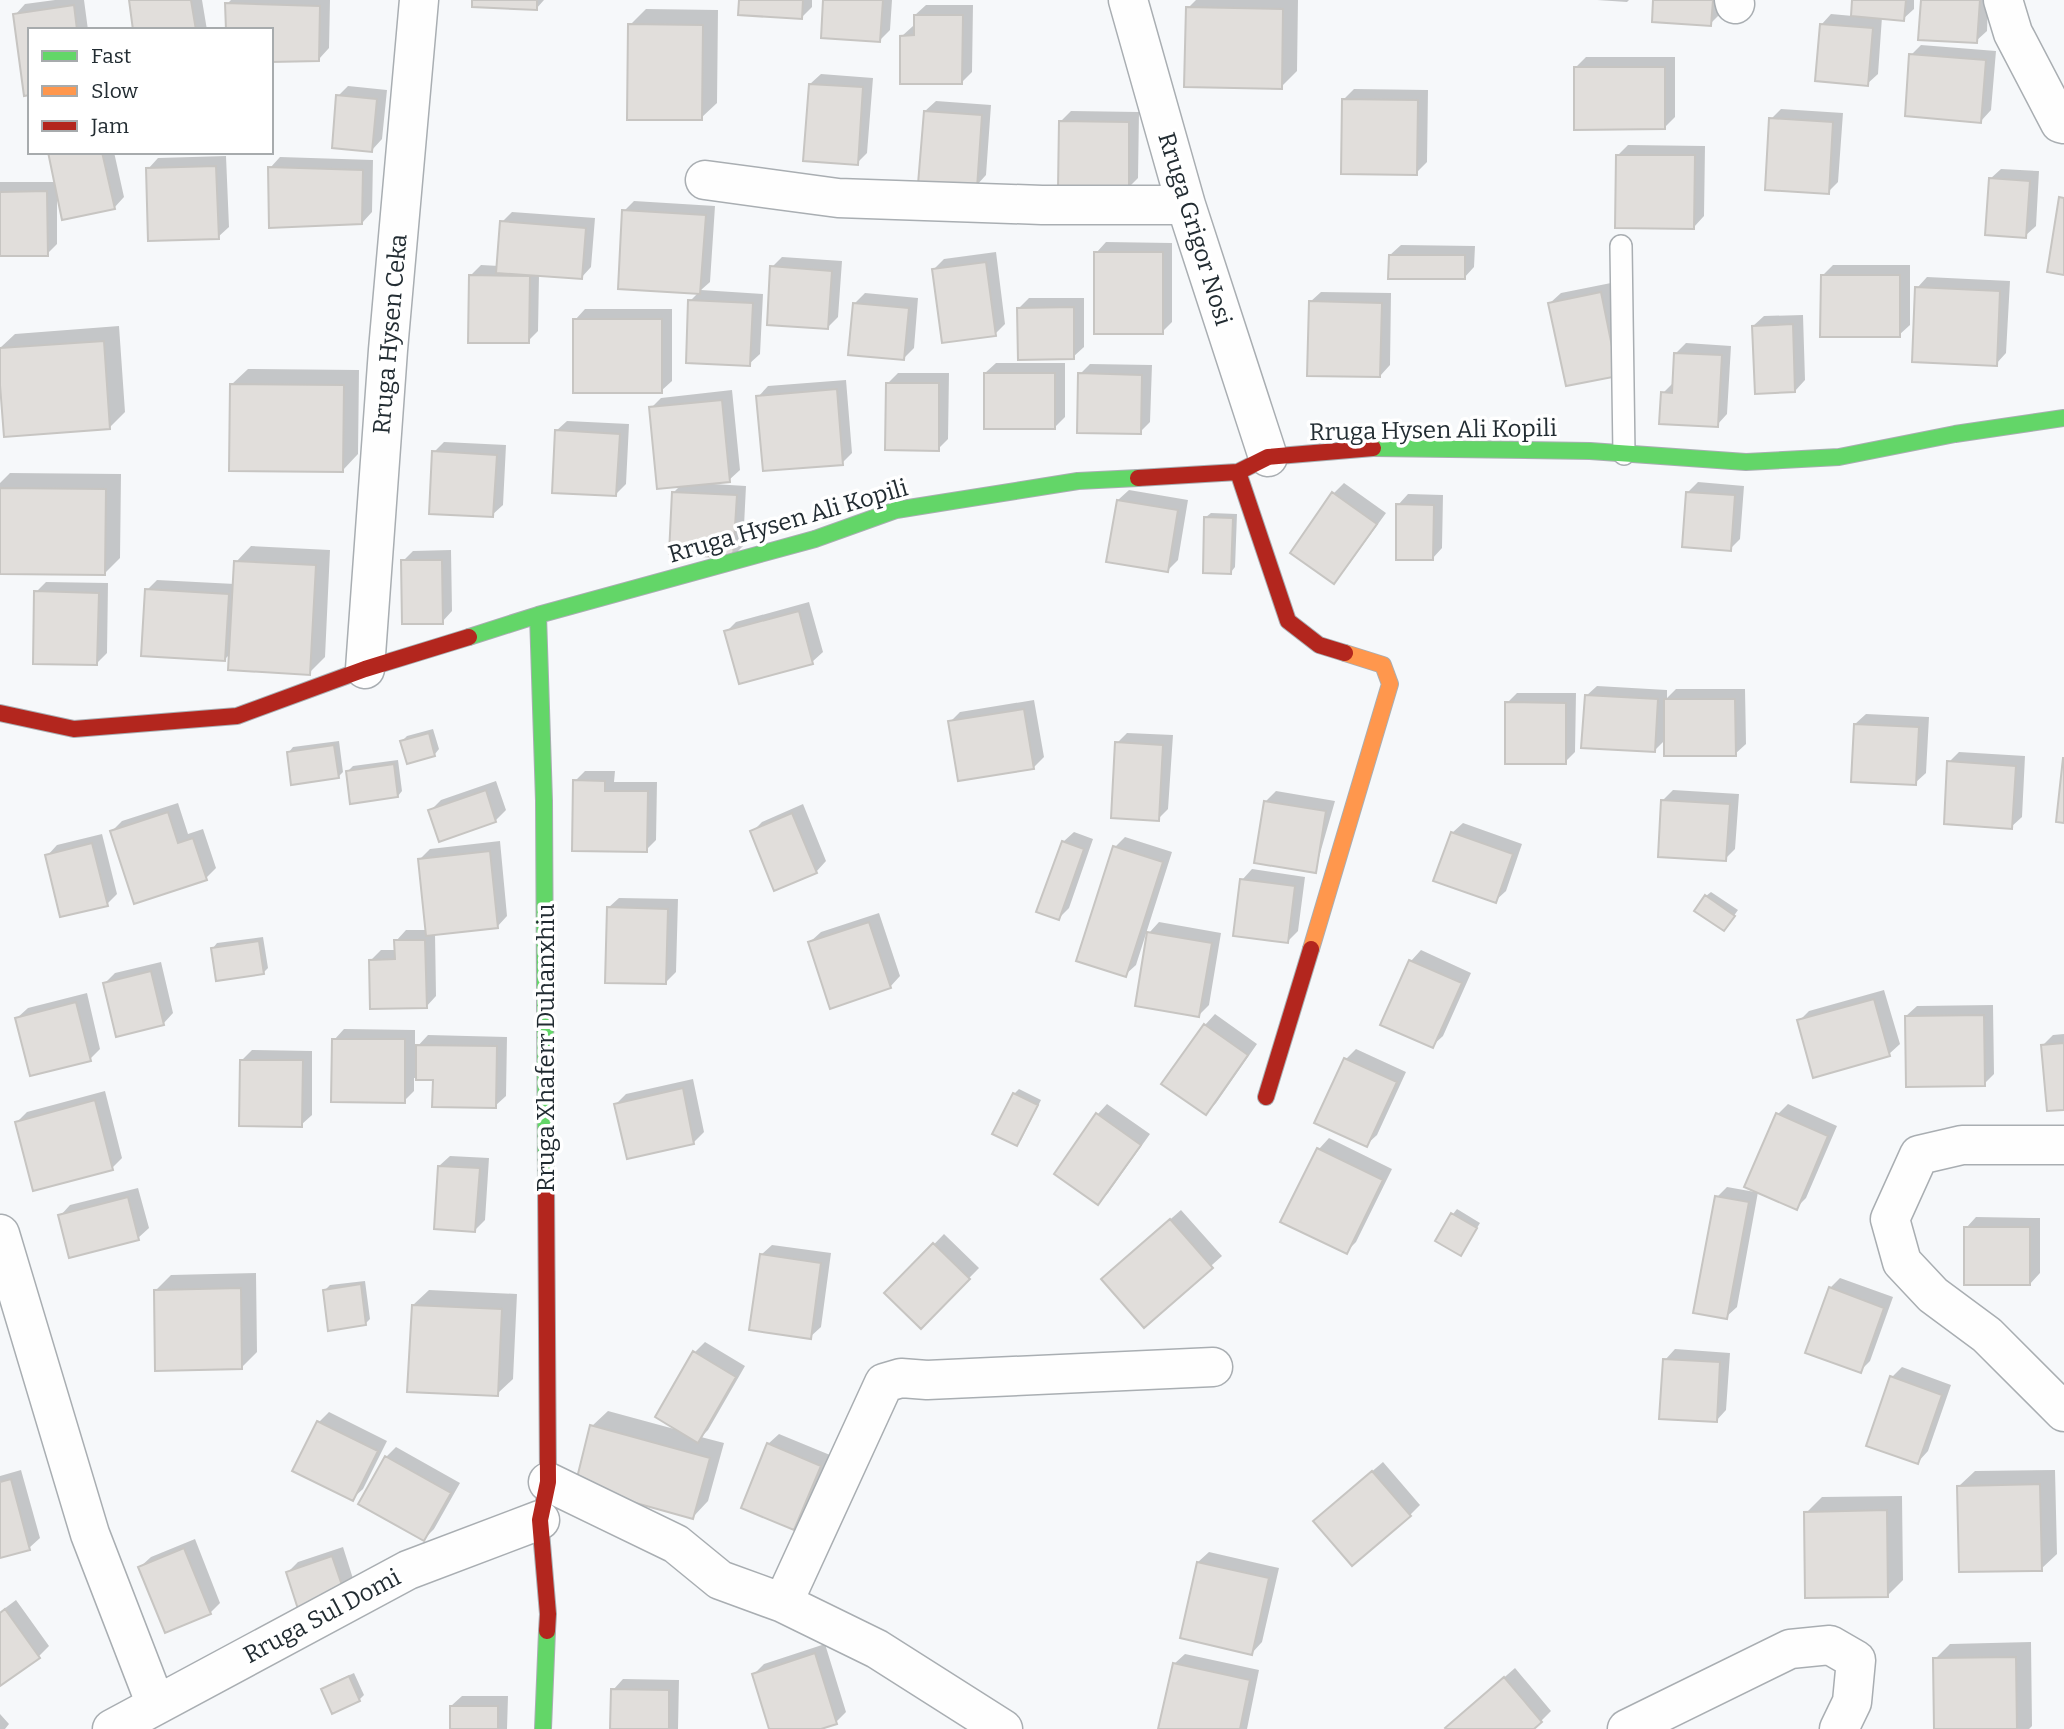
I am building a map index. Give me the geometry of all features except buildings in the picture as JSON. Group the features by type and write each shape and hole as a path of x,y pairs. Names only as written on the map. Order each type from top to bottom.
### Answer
{"street":[{"name":"Rruga Hysen Ceka","path":"365,669 388,350 419,0"},
{"name":"Rruga Grigor Nosi","path":"1128,0 1186,205 1253,465"},
{"path":"2003,0 2013,33 2060,123 2064,124"},
{"path":"705,180 838,198 1042,205 1186,205"},
{"name":"Rruga Hysen Ali Kopili","path":"0,713 74,729 237,716 365,669 538,615 815,539 896,510 1078,481 1253,465 1361,448 1590,451 1746,462 1839,457 1955,434 2064,418"},
{"path":"1253,465 1288,621 1319,645 1383,665 1390,684 1266,1097"},
{"name":"Rruga Xhaferr Duhanxhiu","path":"538,615 544,801 548,1482 540,1520 548,1614 543,1729"},
{"path":"2064,1145 1962,1145 1919,1155 1890,1219 1902,1262 1933,1295 1987,1335 2064,1412"},
{"path":"0,1234 90,1534 156,1705"},
{"path":"783,1603 884,1383 901,1378 927,1380 1213,1367"},
{"path":"548,1482 676,1544 720,1580 783,1603 877,1650 1003,1729"},
{"name":"Rruga Sul Domi","path":"112,1729 408,1570 540,1520"},
{"path":"1627,1729 1790,1650 1830,1645 1856,1660 1852,1702 1839,1729"}],"lane":[{"path":"1621,246 1624,454"}],"traffic: fast":[{"path":"1373,448 1590,451 1746,462 1839,457 1955,434 2064,418"},
{"path":"469,637 538,615 815,539 896,510 1078,481 1138,478"},
{"path":"538,615 544,801 546,1181"},
{"path":"543,1729 547,1631"}],"traffic: slow":[{"path":"1311,949 1390,684 1383,665 1345,653"}],"traffic: jam":[{"path":"1138,478 1238,472 1268,457 1373,448"},
{"path":"1238,472 1288,621 1319,645 1345,653"},
{"path":"0,713 74,729 237,716 365,669 469,637"},
{"path":"1266,1097 1311,949"},
{"path":"546,1181 548,1482 540,1520 547,1631"}]}
